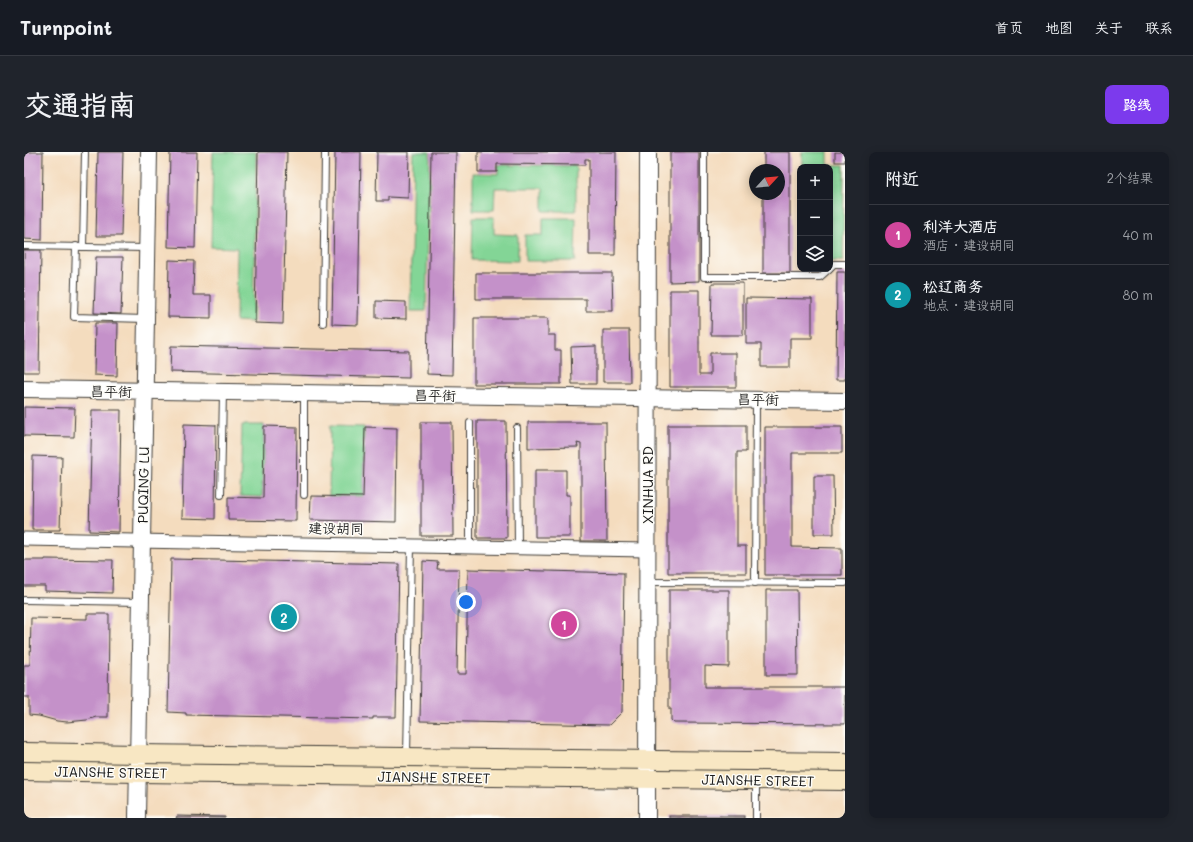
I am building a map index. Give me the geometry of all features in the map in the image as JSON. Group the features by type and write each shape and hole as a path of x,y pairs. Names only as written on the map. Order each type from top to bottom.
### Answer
{"main road":[{"name":"JIANSHE STREET","path":"24,752 845,762"},
{"name":"JIANSHE STREET","path":"24,771 845,781"}],"street":[{"name":"PUQING LU","path":"137,818 149,152"},
{"name":"XINHUA RD","path":"647,818 648,152"},
{"name":"昌平街","path":"24,389 845,401"},
{"name":"建设胡同","path":"24,539 647,550"}],"lane":[{"path":"83,247 85,152"},
{"path":"323,323 325,152"},
{"path":"704,152 704,277 820,277 825,272"},
{"path":"24,246 147,248"},
{"path":"76,246 74,317 146,319"},
{"path":"833,265 845,264"},
{"path":"221,495 223,392"},
{"path":"304,393 304,495"},
{"path":"755,583 756,399"},
{"path":"470,423 470,547"},
{"path":"517,428 518,548"},
{"path":"407,757 411,546"},
{"path":"647,582 845,583"},
{"path":"24,600 141,602"},
{"path":"756,780 756,818"}],"green space":[{"path":"213,152 256,152 253,322 236,321 237,248 211,247"},
{"path":"413,152 430,152 426,311 410,311"},
{"path":"802,152 828,152 828,164 802,164"},
{"path":"498,165 576,166 576,211 543,211 543,188 495,188 494,210 473,210 473,173 498,174"},
{"path":"833,165 844,165 843,261 833,261"},
{"path":"473,217 494,217 494,234 518,235 518,261 472,260"},
{"path":"543,218 576,218 575,261 525,261 525,235 543,235"},
{"path":"242,425 264,425 262,497 240,496"},
{"path":"330,426 364,427 363,496 329,496"}],"building":[{"path":"24,152 43,152 42,240 24,239"},
{"path":"98,152 123,152 121,236 96,236"},
{"path":"170,152 197,152 195,248 168,247"},
{"path":"258,152 287,152 283,324 255,323"},
{"path":"335,152 361,152 358,325 332,324"},
{"path":"377,152 409,152 408,198 388,197 388,201 376,201"},
{"path":"431,152 456,152 452,375 427,374"},
{"path":"478,152 616,152 615,255 589,255 589,159 585,159 585,165 497,164 497,172 478,172"},
{"path":"670,152 699,152 699,281 670,282"},
{"path":"764,152 790,152 790,273 763,273 763,200 785,200 785,164 764,164"},
{"path":"835,152 845,152 845,162 835,162"},
{"path":"24,250 41,250 39,372 24,372"},
{"path":"96,257 123,257 121,314 94,313"},
{"path":"169,260 194,261 193,295 211,295 211,318 168,317"},
{"path":"837,272 845,272 845,380 836,380"},
{"path":"476,273 612,273 613,311 586,311 586,299 476,299"},
{"path":"712,283 743,283 743,335 711,335"},
{"path":"670,290 699,290 699,375 710,375 710,353 736,353 736,387 670,387"},
{"path":"746,298 812,299 812,338 790,338 790,367 761,367 761,344 746,344"},
{"path":"376,301 406,302 406,319 376,318"},
{"path":"474,318 548,318 548,335 555,335 555,350 561,350 561,384 474,384"},
{"path":"95,323 118,323 117,376 94,375"},
{"path":"603,330 629,330 630,382 603,382"},
{"path":"171,346 409,351 409,378 170,372"},
{"path":"596,346 596,384 572,384 571,347"},
{"path":"24,407 75,408 74,437 24,436"},
{"path":"92,410 121,410 119,532 89,531"},
{"path":"477,421 506,421 507,538 477,538"},
{"path":"421,422 452,422 453,536 421,536"},
{"path":"528,422 606,422 607,541 581,541 581,444 577,443 578,447 528,448"},
{"path":"184,424 216,425 215,519 182,518"},
{"path":"668,425 746,425 746,452 737,452 737,546 746,546 746,573 668,573"},
{"path":"264,426 297,427 296,521 228,520 228,497 263,498"},
{"path":"365,427 397,428 396,522 310,520 311,496 363,497"},
{"path":"765,427 842,427 842,453 792,453 792,547 842,548 842,575 765,575"},
{"path":"33,456 62,457 60,530 32,530"},
{"path":"535,470 566,470 566,495 570,495 570,537 535,537"},
{"path":"814,476 833,476 834,534 814,534"},
{"path":"171,559 399,564 396,717 373,717 373,719 186,715 186,713 168,712"},
{"path":"24,560 113,560 112,593 45,591 45,586 24,586"},
{"path":"423,561 438,562 437,569 459,569 457,674 466,674 468,569 624,573 622,712 609,725 420,721"},
{"path":"669,590 729,590 729,667 705,666 705,687 845,687 845,724 674,723 671,720 671,709 669,709"},
{"path":"766,590 797,590 798,675 766,675"},
{"path":"87,614 109,614 108,717 96,717 87,720 67,722 29,715 29,697 24,697 24,665 30,665 31,618 87,619"},
{"path":"177,816 225,817 225,818 176,818"},
{"path":"669,816 744,816 744,818 669,818"}],"place":[{"name":"松辽商务","path":"284,617"},
{"name":"利洋大酒店","path":"564,624"}]}
